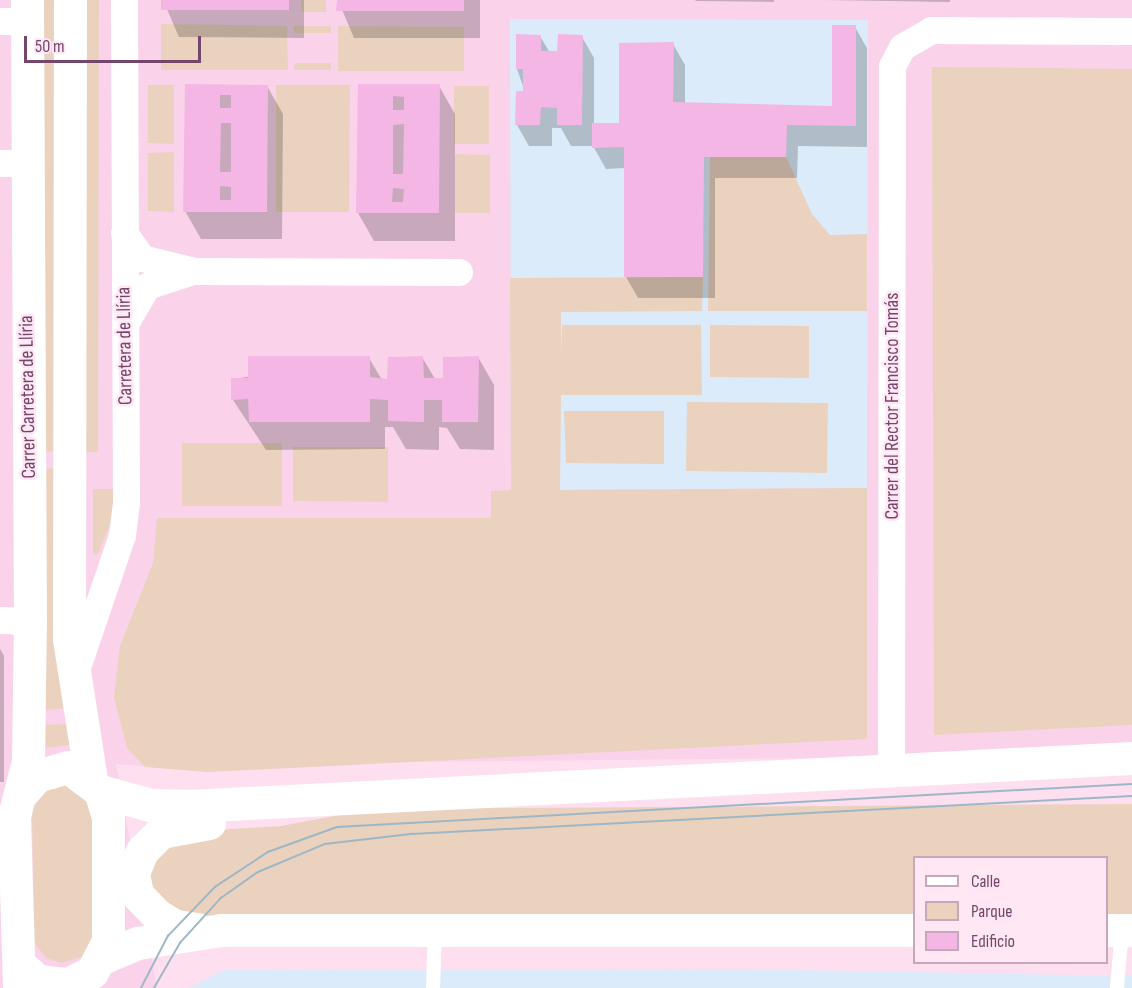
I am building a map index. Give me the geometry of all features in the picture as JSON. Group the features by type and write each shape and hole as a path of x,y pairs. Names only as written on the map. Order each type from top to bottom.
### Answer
{"street":[{"name":"Carrer Carretera de Llíria","path":"70,0 72,683 96,785 108,817 108,940 94,973"},
{"name":"Carretera de Llíria","path":"72,683 122,535 125,332 124,0"},
{"name":"Carrer Carretera de Llíria","path":"18,14 12,163 15,620 28,761 11,809 19,976"},
{"name":"Carrer del Rector Francisco Tomás","path":"891,769 892,66 902,46 931,30 1132,31"},
{"path":"123,233 142,258 194,271 459,272"},
{"path":"125,332 133,303 147,286 194,271"},
{"path":"11,809 37,776 68,767 96,785 165,807 1132,758"},
{"path":"370,796 277,819 184,824 161,832 135,864 137,894 175,926 221,930 913,930"},
{"path":"19,976 58,983 94,973 138,943 221,930"}],"lane":[{"path":"433,988 435,930"},
{"path":"1117,988 1120,930"}],"shaded area":[{"path":"0,0 1132,0 1132,755 410,762 208,772 116,764 157,988 0,988"},
{"path":"510,19 868,20 867,488 511,490"},
{"path":"746,969 1132,976 1132,988 188,988 224,970"}],"green space":[{"path":"42,0 57,0 56,451 41,452"},
{"path":"83,0 99,0 98,452 82,452"},
{"path":"301,0 326,0 326,12 301,12"},
{"path":"161,24 287,26 288,70 161,70"},
{"path":"294,26 331,26 331,33 294,33"},
{"path":"338,26 464,27 464,71 338,71"},
{"path":"295,63 331,63 331,70 294,70"},
{"path":"932,67 1132,69 1132,725 934,735"},
{"path":"148,85 174,85 174,144 148,143"},
{"path":"276,85 350,85 349,212 276,212"},
{"path":"454,86 489,86 489,144 454,144"},
{"path":"174,152 174,212 148,211 148,153"},
{"path":"455,154 490,155 490,213 455,213"},
{"path":"710,157 786,157 812,214 830,235 867,234 867,311 708,311"},
{"path":"703,277 702,311 561,312 561,359 562,325 701,325 702,395 561,395 560,490 867,488 867,739 208,772 145,767 127,748 114,697 120,646 153,563 157,518 491,518 491,491 511,490 510,278"},
{"path":"710,325 809,326 809,378 710,377"},
{"path":"687,402 828,403 827,473 686,471"},
{"path":"564,411 664,411 664,464 566,463"},
{"path":"182,443 282,443 282,506 182,506"},
{"path":"293,447 388,447 388,502 293,501"},
{"path":"56,468 64,708 41,711 42,469"},
{"path":"93,489 115,489 115,512 98,554 93,554"},
{"path":"68,724 71,745 42,748 41,725"},
{"path":"64,783 95,800 97,934 85,956 61,963 46,958 34,942 32,809 49,787"},
{"path":"1132,804 1132,919 1108,919 1108,856 913,856 913,919 179,917 144,877 147,862 186,832 281,826 372,809"}],"building":[{"path":"161,0 289,0 289,10 161,10"},
{"path":"337,0 464,0 464,11 336,11"},
{"path":"832,25 856,25 856,126 787,125 786,157 704,157 703,277 624,277 624,147 592,148 592,123 619,123 619,43 674,42 673,102 832,106"},
{"path":"516,34 541,35 541,51 557,51 558,34 583,35 582,125 557,125 557,108 541,107 540,125 515,125 516,91 523,91 523,69 516,69"},
{"path":"185,84 268,85 267,212 183,212","holes":["220,95 231,95 231,108 220,108","221,123 231,123 231,172 220,172","220,186 231,187 231,200 220,200"]},
{"path":"358,84 440,84 439,213 356,213","holes":["393,96 404,97 404,110 393,110","404,124 403,174 393,174 393,125","393,188 404,189 403,202 392,202"]},
{"path":"248,356 370,356 370,377 387,379 388,357 423,356 424,378 443,378 443,357 479,356 478,422 442,422 442,400 424,400 424,422 388,421 388,400 370,399 370,422 249,422 248,399 231,400 231,378 248,378"}],"tram line":[{"path":"141,988 168,936 215,887 268,852 337,827 1132,784"},
{"path":"154,988 180,943 221,898 258,872 325,844 412,834 1132,796"}]}
